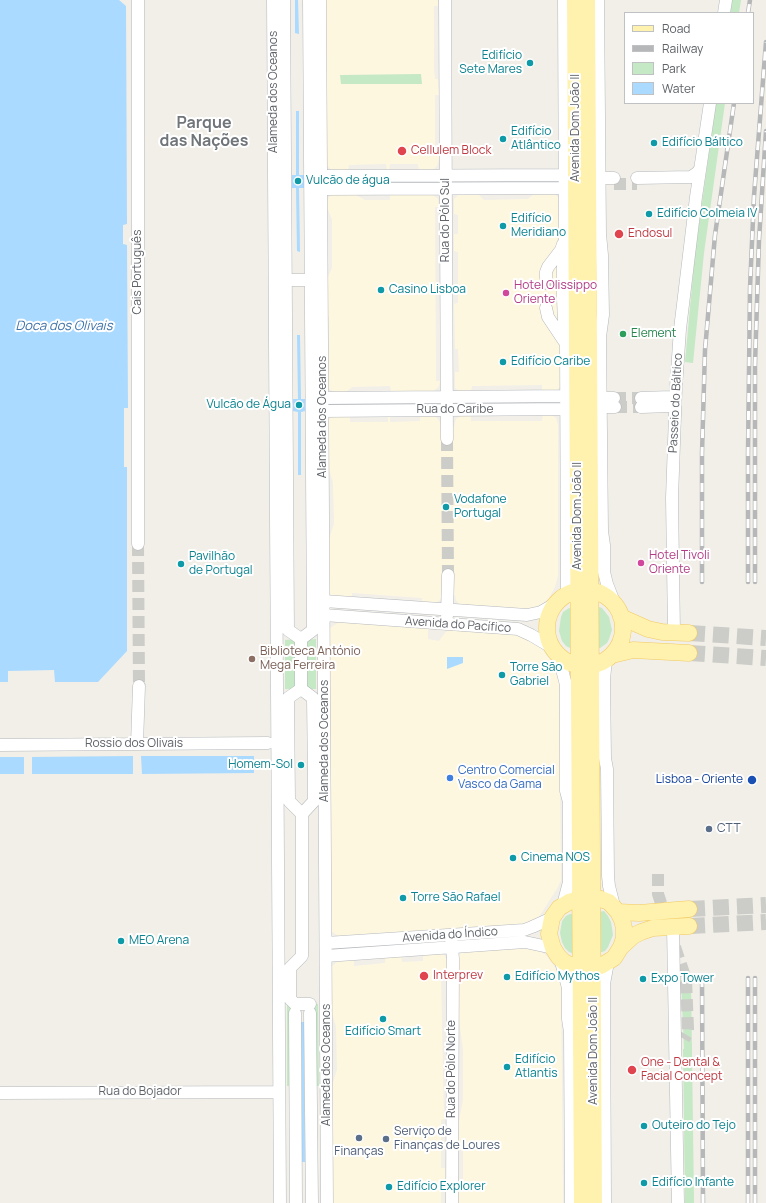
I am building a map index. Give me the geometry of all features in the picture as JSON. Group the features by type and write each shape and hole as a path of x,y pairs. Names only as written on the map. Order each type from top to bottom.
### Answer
{"main road":[{"name":"Avenida Dom João II","path":"575,0 583,257"},
{"name":"Avenida Dom João II","path":"573,595 591,546 583,319 587,0"},
{"name":"Avenida Dom João II","path":"583,319 573,595 597,661 592,850 586,898"},
{"path":"597,661 621,639 622,630 618,612 608,598 600,593 573,595 548,617 547,625 547,632 555,651 569,662 597,661 633,650 689,653"},
{"path":"618,612 648,629 682,633"},
{"name":"Avenida Dom João II","path":"594,1203 586,898 579,713 597,661"},
{"path":"586,898 609,902 616,909 622,920 624,928 624,938 618,953 601,966 587,968 570,965 556,953 549,934 552,918 563,905 586,898"},
{"path":"616,909 639,913 689,910"},
{"path":"621,947 633,936 641,932 653,928 681,927"},
{"name":"Avenida Dom João II","path":"582,1203 581,1017 587,968"}],"street":[{"name":"Cais Português","path":"138,0 138,544"},
{"name":"Alameda dos Oceanos","path":"273,0 288,630 301,639"},
{"name":"Alameda dos Oceanos","path":"280,1203 275,394 280,280 284,0"},
{"name":"Alameda dos Oceanos","path":"309,0 317,280 323,398 328,1203"},
{"name":"Alameda dos Oceanos","path":"301,639 313,630 317,280 322,189 320,0"},
{"name":"Rua do Pólo Sul","path":"445,0 447,439"},
{"name":"Avenida Dom João II","path":"564,0 566,239 563,260 563,292 566,344 566,409 573,595"},
{"name":"Avenida Dom João II","path":"598,0 600,234 602,255 603,315 600,337 602,531 604,545 604,572 618,612"},
{"path":"724,12 726,0"},
{"name":"Passeio do Báltico","path":"682,633 672,498 675,401 680,329 696,197 710,104"},
{"path":"696,197 693,190 686,184 637,181 691,177 700,169"},
{"path":"322,176 565,175"},
{"path":"342,176 342,189"},
{"path":"600,181 614,181"},
{"path":"322,189 565,188"},
{"name":"Avenida Dom João II","path":"566,239 583,257 600,234"},
{"path":"546,278 548,267 561,250 566,239"},
{"path":"280,280 317,280"},
{"path":"546,308 548,317 566,344"},
{"path":"583,319 600,337"},
{"name":"Avenida Dom João II","path":"566,344 583,319"},
{"name":"Rua do Caribe","path":"323,398 566,396"},
{"path":"641,402 671,397 675,401"},
{"path":"343,398 344,410"},
{"path":"601,402 615,403"},
{"name":"Rua do Caribe","path":"323,411 566,409"},
{"name":"Avenida Dom João II","path":"591,546 602,531"},
{"path":"446,624 448,575"},
{"name":"Avenida do Pacífico","path":"324,601 527,615 542,612 573,595"},
{"path":"358,618 359,603"},
{"name":"Avenida do Pacífico","path":"324,615 518,629 531,635 555,651"},
{"name":"Alameda dos Oceanos","path":"301,639 301,689"},
{"path":"555,651 566,685 566,791 569,802 569,882 563,905"},
{"name":"Avenida Dom João II","path":"597,661 604,679 609,886 616,909"},
{"path":"137,744 139,686"},
{"name":"Alameda dos Oceanos","path":"301,689 288,698 288,706 289,801 302,814"},
{"name":"Alameda dos Oceanos","path":"301,689 313,698 314,801 302,814 302,956 290,968 290,999 295,1004 310,1009 312,1203"},
{"path":"566,728 579,713"},
{"name":"Rossio dos Olivais","path":"0,745 268,743"},
{"path":"592,850 608,836"},
{"name":"Avenida do Índico","path":"326,943 524,930 552,918"},
{"path":"678,1203 675,1053 681,927"},
{"name":"Rua do Pólo Norte","path":"451,935 452,1203"},
{"path":"346,942 347,954"},
{"name":"Avenida do Índico","path":"326,956 525,942 556,953"},
{"name":"Avenida Dom João II","path":"556,953 568,988 568,1019 570,1032 571,1203"},
{"name":"Avenida Dom João II","path":"605,1203 604,984 608,962"},
{"path":"295,1013 296,1203"},
{"name":"Avenida Dom João II","path":"570,1032 581,1017"},
{"path":"675,1053 678,1045 684,1039"},
{"name":"Rua do Bojador","path":"0,1093 279,1092"}],"shaded area":[{"path":"323,0 438,0 438,6 434,6 434,69 435,79 438,79 439,95 435,95 435,150 439,150 439,159 437,166 434,169 419,171 418,164 390,164 389,171 387,171 386,164 349,165 348,172 333,171 327,166"},
{"name":"Casino Lisboa","path":"387,193 432,194 438,199 439,207 435,207 436,381 440,381 439,386 433,392 356,392 391,391 390,386 352,387 345,393 334,392 328,388 326,377 329,373 329,317 325,313 325,283 332,268 332,219 325,203 333,194 354,194 365,200 390,200 390,195 387,195"},
{"path":"477,193 484,200 528,199 535,193 554,193 560,199 561,386 556,391 542,392 542,385 472,386 471,392 460,392 455,388 455,372 459,372 458,349 455,349 454,304 458,303 458,252 454,251 454,234 458,234 458,215 454,214 454,199 459,194"},
{"path":"420,414 432,415 436,417 440,422 441,427 454,427 456,419 462,415 471,414 471,421 542,421 543,414 550,414 556,418 558,425 558,575 555,587 549,598 535,610 459,604 455,595 442,594 440,600 435,604 422,605 422,598 352,593 352,600 333,597 329,592 327,545 334,524 333,482 326,460 328,420 334,416 350,415 350,422 388,422 388,415 390,415 390,422 420,421"},
{"name":"Centro Comercial Vasco da Gama","path":"339,622 428,628 428,639 439,641 450,629 515,634 539,645 558,671 560,769 563,772 560,791 561,880 537,920 525,924 340,937 331,931 330,628"},
{"path":"526,947 538,950 546,955 559,973 561,983 563,1203 459,1203 459,1181 463,1180 463,1150 459,1150 459,1121 463,1100 463,1049 458,1014 458,956 462,952"},
{"path":"440,953 445,956 448,963 448,977 441,977 444,1119 441,1120 441,1168 445,1168 445,1182 441,1182 441,1203 330,1203 330,1092 337,1070 336,1026 329,1004 330,968 338,961 354,959 354,966 385,963 385,957 401,956 402,962 423,961 423,954"}],"green space":[{"path":"732,0 741,0 739,12 730,12"},
{"path":"421,74 422,84 341,84 340,75"},
{"path":"716,104 725,104 704,253 693,363 685,362 695,253"},
{"path":"569,608 571,609 570,648 562,641 559,631 563,612"},
{"path":"598,608 602,608 609,617 612,630 607,643 598,648"},
{"path":"296,639 296,689 285,689 285,640"},
{"path":"316,639 316,689 305,689 305,640"},
{"path":"604,911 611,922 613,935 605,951 600,952 599,912"},
{"path":"572,914 574,953 569,952 565,948 560,933 562,921"},
{"path":"681,980 691,980 694,1203 685,1203 684,1049"},
{"path":"287,1004 293,1004 294,1086 287,1086"},
{"path":"312,1004 318,1004 319,1086 313,1086"}],"water":[{"name":"Doca dos Olivais","path":"0,0 119,0 126,6 127,224 123,225 123,244 127,245 128,408 124,408 124,467 127,467 127,651 98,682 55,682 54,670 8,671 8,682 0,682"},
{"path":"295,0 298,0 299,34 295,33"},
{"path":"296,111 299,111 299,175 304,175 304,188 299,188 300,252 297,251 296,188 292,188 292,175 296,175"},
{"path":"297,335 300,335 301,399 305,399 305,411 301,412 301,475 298,475 298,412 293,411 293,399 298,399"},
{"path":"447,657 463,657 463,663 447,669"},
{"path":"133,756 133,774 32,774 32,757"},
{"path":"141,756 254,756 254,773 142,774"},
{"path":"0,757 24,757 24,774 0,774"},
{"path":"301,1022 304,1022 305,1162 302,1162"}],"tunnel":[{"path":"614,184 637,184"},
{"path":"546,278 546,308"},
{"path":"614,398 641,398"},
{"path":"615,407 641,407"},
{"path":"447,439 448,575"},
{"path":"138,544 139,686"},
{"path":"689,633 766,638"},
{"path":"689,653 766,658"},
{"path":"658,874 658,894 666,918"},
{"path":"689,909 766,905"},
{"path":"689,926 766,922"},
{"path":"675,947 686,979 688,1029 684,1039"}],"railway":[{"path":"748,12 750,0"},
{"path":"748,582 750,288 754,196 766,42"},
{"path":"702,582 702,453 705,350 715,235 734,104"},
{"path":"755,582 755,365 759,240 766,131"},
{"path":"702,978 703,1203"},
{"path":"748,978 748,1203"},
{"path":"755,978 755,1203"}],"place":[{"name":"Edifício Sete Mares","path":"530,63"},
{"name":"Edifício Atlântico","path":"503,139"},
{"name":"Edifício Báltico","path":"654,143"},
{"name":"Cellulem Block","path":"402,151"},
{"name":"Vulcão de água","path":"298,181"},
{"name":"Edifício Colmeia IV","path":"649,214"},
{"name":"Edifício Meridiano","path":"503,226"},
{"name":"Endosul","path":"619,234"},
{"name":"Casino Lisboa","path":"381,290"},
{"name":"Hotel Olissippo Oriente","path":"506,293"},
{"name":"Element","path":"623,334"},
{"name":"Edifício Caribe","path":"503,362"},
{"name":"Vulcão de Água","path":"299,405"},
{"name":"Vodafone Portugal","path":"446,507"},
{"name":"Hotel Tivoli Oriente","path":"641,563"},
{"name":"Pavilhão de Portugal","path":"181,564"},
{"name":"Biblioteca António Mega Ferreira","path":"252,659"},
{"name":"Torre São Gabriel","path":"502,675"},
{"name":"Homem-Sol","path":"301,765"},
{"name":"Centro Comercial Vasco da Gama","path":"450,778"},
{"name":"Lisboa - Oriente","path":"752,780"},
{"name":"CTT","path":"709,829"},
{"name":"Cinema NOS","path":"513,858"},
{"name":"Torre São Rafael","path":"403,898"},
{"name":"MEO Arena","path":"121,941"},
{"name":"Interprev","path":"424,976"},
{"name":"Edifício Mythos","path":"507,977"},
{"name":"Expo Tower","path":"643,979"},
{"name":"Edifício Smart","path":"383,1019"},
{"name":"Edifício Atlantis","path":"507,1067"},
{"name":"One - Dental & Facial Concept","path":"632,1070"},
{"name":"Outeiro do Tejo","path":"644,1126"},
{"name":"Finanças","path":"359,1138"},
{"name":"Serviço de Finanças de Loures","path":"386,1139"},
{"name":"Edifício Infante","path":"644,1183"},
{"name":"Edifício Explorer","path":"389,1187"}],"district":[{"name":"Parque das Nações","path":"204,133"}]}
